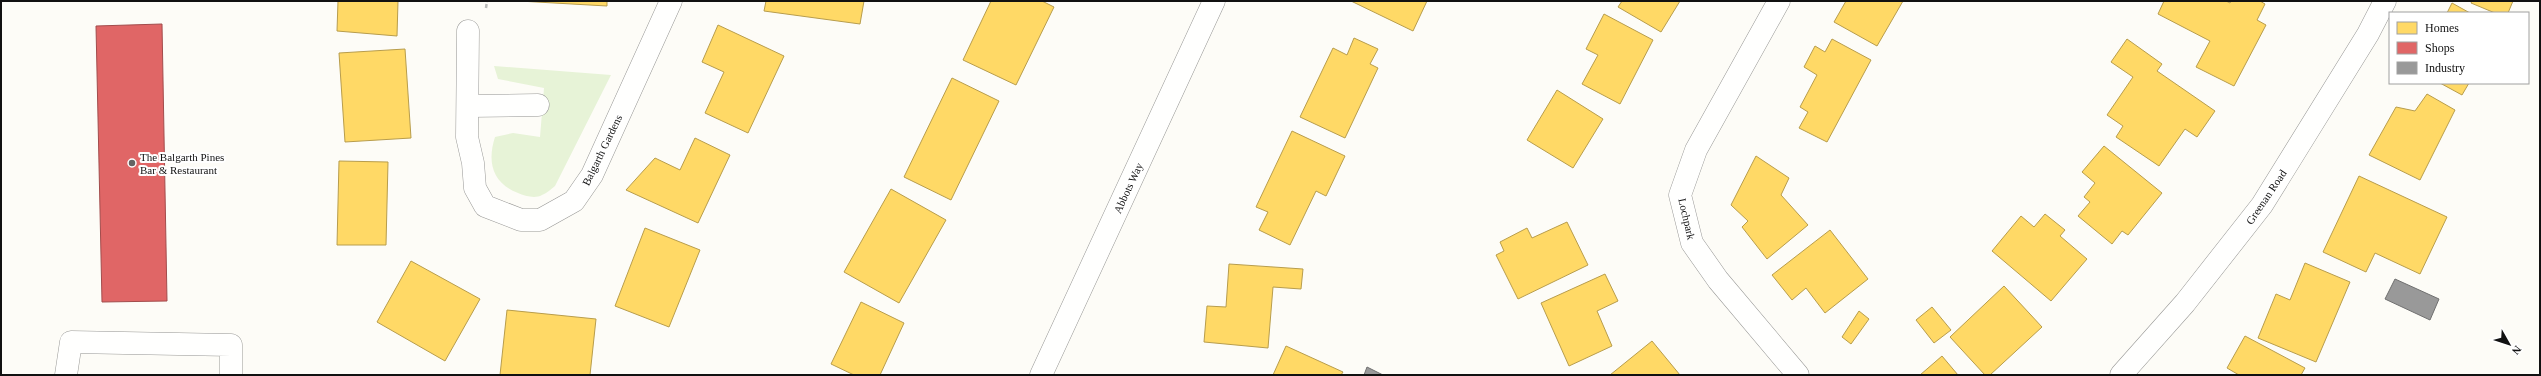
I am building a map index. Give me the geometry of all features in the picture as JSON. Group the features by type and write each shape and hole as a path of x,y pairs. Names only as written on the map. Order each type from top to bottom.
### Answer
{"street":[{"name":"Balgarth Gardens","path":"468,31 466,67 469,106 467,137 473,163 475,188 485,206 521,220 540,220 574,201 592,175 671,1"},
{"name":"Abbots Way","path":"1042,375 1214,1"},
{"name":"Lochpark","path":"1779,1 1696,150 1680,196 1692,243 1718,280 1798,375"},
{"name":"Greenan Road","path":"2121,375 2185,303 2262,205 2368,34 2385,1"},
{"path":"469,106 538,105"},
{"path":"66,375 71,342 231,345 231,375"}],"green space":[{"path":"494,66 611,75 555,186 539,196 533,197 524,195 509,189 502,184 494,171 492,155 495,137 513,133 540,137 544,88 498,79"}],"building: Homes":[{"path":"338,1 398,1 397,36 337,31"},
{"path":"519,1 607,1 607,6"},
{"path":"766,1 864,1 860,24 764,11"},
{"path":"991,1 1042,1 1054,7 1016,85 963,60"},
{"path":"1351,1 1427,1 1413,31"},
{"path":"1622,1 1680,1 1661,32 1618,7"},
{"path":"1846,1 1903,1 1877,46 1834,22"},
{"path":"2164,1 2226,1 2230,3 2231,1 2260,1 2265,4 2257,20 2266,25 2234,86 2196,67 2210,41 2158,14"},
{"path":"2472,1 2513,1 2508,12 2493,12 2471,3"},
{"path":"2452,3 2468,12 2448,12"},
{"path":"1604,14 1653,40 1620,104 1582,84 1598,55 1586,49"},
{"path":"718,25 784,56 748,133 705,113 724,72 702,62"},
{"path":"1354,38 1378,49 1370,64 1378,68 1345,138 1300,117 1333,48 1347,55"},
{"path":"1832,39 1871,60 1827,142 1799,128 1808,112 1800,107 1817,75 1804,67 1815,46 1825,52"},
{"path":"2127,39 2162,64 2157,71 2215,111 2197,137 2185,129 2159,166 2116,137 2123,126 2107,115 2133,77 2111,62"},
{"path":"405,49 411,138 345,142 339,53"},
{"path":"952,78 999,101 951,200 904,177"},
{"path":"2442,84 2468,84 2462,95"},
{"path":"1557,90 1603,119 1573,168 1527,140"},
{"path":"2427,94 2455,110 2420,180 2369,155 2396,107 2415,111"},
{"path":"1292,131 1345,156 1326,196 1316,191 1290,245 1259,230 1268,212 1256,207"},
{"path":"695,138 730,155 698,223 626,190 655,158 680,170"},
{"path":"2104,146 2162,193 2128,235 2122,231 2112,244 2078,216 2090,202 2084,197 2095,183 2082,172"},
{"path":"1756,156 1789,178 1781,195 1808,225 1767,259 1742,227 1748,221 1731,205"},
{"path":"339,161 388,162 386,245 337,245"},
{"path":"2359,176 2447,217 2420,274 2375,253 2366,272 2323,252"},
{"path":"891,189 946,220 899,303 844,272"},
{"path":"2045,214 2065,230 2060,236 2087,259 2051,301 1992,251 2021,216 2034,227"},
{"path":"1567,222 1588,265 1518,299 1496,255 1504,251 1500,242 1527,228 1532,238"},
{"path":"645,228 700,250 669,327 615,306"},
{"path":"1830,230 1868,279 1825,313 1806,288 1792,300 1772,275"},
{"path":"411,261 480,299 445,361 377,322"},
{"path":"2305,263 2350,282 2316,362 2258,338 2276,294 2290,300"},
{"path":"1229,264 1303,269 1301,289 1273,287 1268,348 1204,342 1207,306 1226,307"},
{"path":"1605,274 1618,301 1597,311 1612,346 1569,366 1541,303"},
{"path":"2004,286 2042,327 1990,375 1985,375 1950,337"},
{"path":"861,302 904,323 880,375 854,375 831,364"},
{"path":"1932,307 1951,330 1934,343 1916,320"},
{"path":"507,310 596,319 590,375 500,375"},
{"path":"1859,311 1869,319 1851,344 1842,337"},
{"path":"2245,336 2305,368 2301,375 2239,375 2227,368"},
{"path":"1652,341 1680,375 1610,375"},
{"path":"1286,346 1343,372 1341,375 1273,375"},
{"path":"1942,356 1958,375 1920,375"}],"building: Shops":[{"name":"The Balgarth Pines Bar & Restaurant","path":"162,24 167,301 102,302 96,26"}],"building: Industry":[{"path":"2395,279 2439,299 2430,320 2385,299"},
{"path":"1367,367 1383,375 1364,375"}],"place":[{"name":"The Balgarth Pines Bar & Restaurant","path":"132,163"}]}
